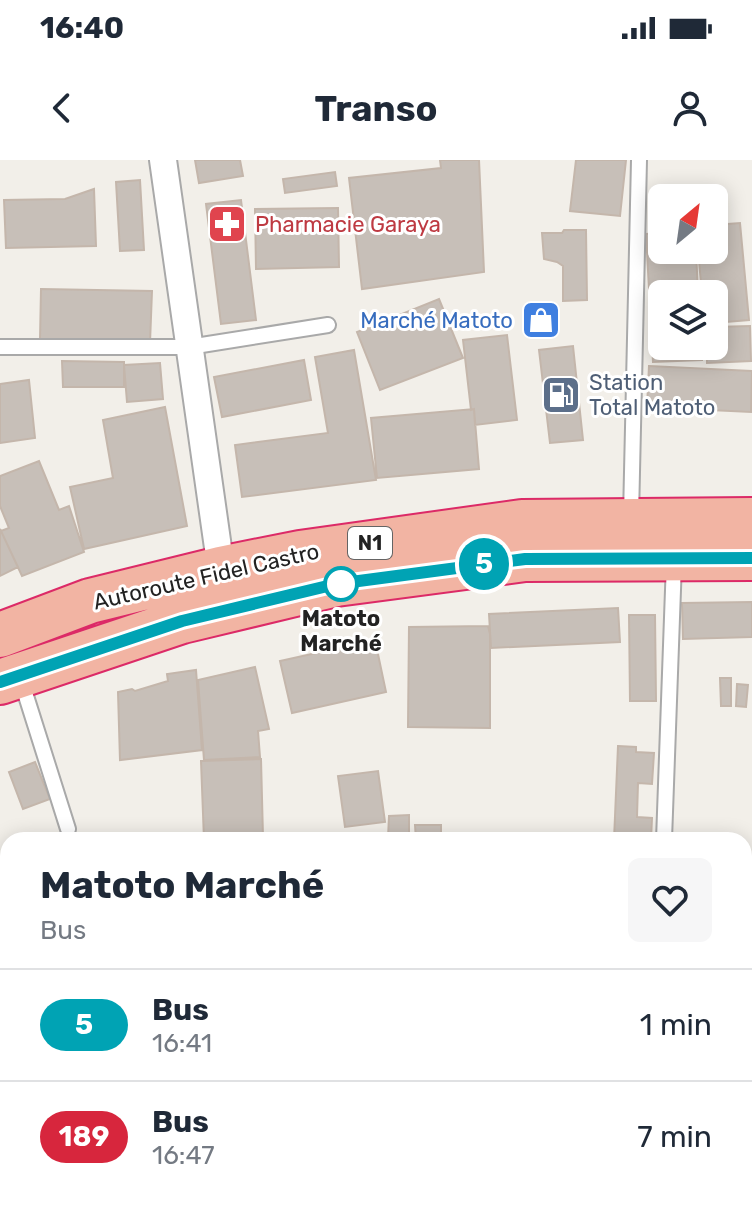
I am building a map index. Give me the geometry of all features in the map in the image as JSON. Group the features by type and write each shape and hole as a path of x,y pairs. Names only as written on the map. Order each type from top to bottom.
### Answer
{"highway":[{"name":"Autoroute Fidel Castro","path":"10,678 182,621 224,589 300,553 522,522 752,520"},
{"name":"Autoroute Fidel Castro","path":"0,635 90,601 224,589 336,584 525,559 752,558"}],"street":[{"path":"163,160 224,589"}],"lane":[{"path":"631,521 639,160"},
{"path":"0,347 189,347 328,325"},
{"path":"664,832 674,557"},
{"path":"10,678 68,829"}],"building":[{"path":"195,160 240,160 243,176 199,183"},
{"path":"440,160 479,160 484,272 362,289 349,178 441,168"},
{"path":"576,160 626,160 620,216 570,211"},
{"path":"335,172 337,186 285,193 283,179"},
{"path":"140,180 144,250 120,251 116,182"},
{"path":"94,189 96,246 6,248 4,200 65,199"},
{"path":"241,200 256,320 221,324 206,204"},
{"path":"338,208 339,267 256,269 255,209"},
{"path":"740,223 749,320 728,322 728,280 701,280 699,264 728,264 728,224"},
{"path":"564,230 586,230 587,300 563,301 563,266 544,259 542,233 562,233"},
{"path":"646,234 648,264 697,264 697,280 649,280"},
{"path":"41,289 152,291 150,343 40,340"},
{"path":"439,299 463,358 380,390 357,332"},
{"path":"750,326 751,361 707,363 707,360 728,360 728,327"},
{"path":"507,335 517,420 475,425 463,340"},
{"name":"Station Total Matoto","path":"573,346 583,440 550,443 539,350"},
{"path":"354,350 376,480 242,497 235,445 328,433 315,357"},
{"path":"304,360 311,400 222,417 214,377"},
{"path":"653,360 702,360 653,362"},
{"path":"62,361 124,362 124,387 63,387"},
{"path":"160,363 163,399 127,402 124,365"},
{"path":"649,366 752,371 751,412 647,407"},
{"path":"29,380 35,438 0,443 0,384"},
{"path":"165,407 187,526 84,549 70,487 113,478 103,420"},
{"path":"474,409 479,469 377,478 371,418"},
{"path":"39,461 59,510 69,506 84,552 22,576 1,531 9,528 0,506 0,476"},
{"path":"0,529 18,567 0,576"},
{"path":"752,602 752,637 683,639 682,603"},
{"path":"618,608 620,642 491,648 489,614"},
{"path":"629,615 655,615 656,701 630,701"},
{"path":"488,626 490,728 408,727 409,627"},
{"path":"375,640 386,692 292,713 280,661"},
{"path":"255,667 269,729 258,731 260,757 204,760 198,680"},
{"path":"196,670 202,750 120,760 118,692 135,691 168,681 167,674"},
{"path":"720,678 731,678 731,706 721,706"},
{"path":"737,684 748,685 746,707 736,706"},
{"path":"618,746 636,747 636,752 654,753 652,784 638,783 637,817 652,818 651,832 614,832"},
{"path":"261,759 263,832 204,832 201,761"},
{"path":"35,762 50,799 23,809 9,772"},
{"path":"378,771 385,822 345,827 338,776"},
{"path":"409,815 409,832 388,832 389,816"},
{"path":"415,825 441,825 441,832 415,832"}],"bus line":[{"name":"5","path":"0,682 182,621 336,584 525,559 752,558"}],"place":[{"name":"Pharmacie Garaya","path":"227,224"},
{"name":"Marché Matoto","path":"541,320"},
{"name":"Station Total Matoto","path":"561,395"},
{"name":"Matoto Marché","path":"341,584"}]}
